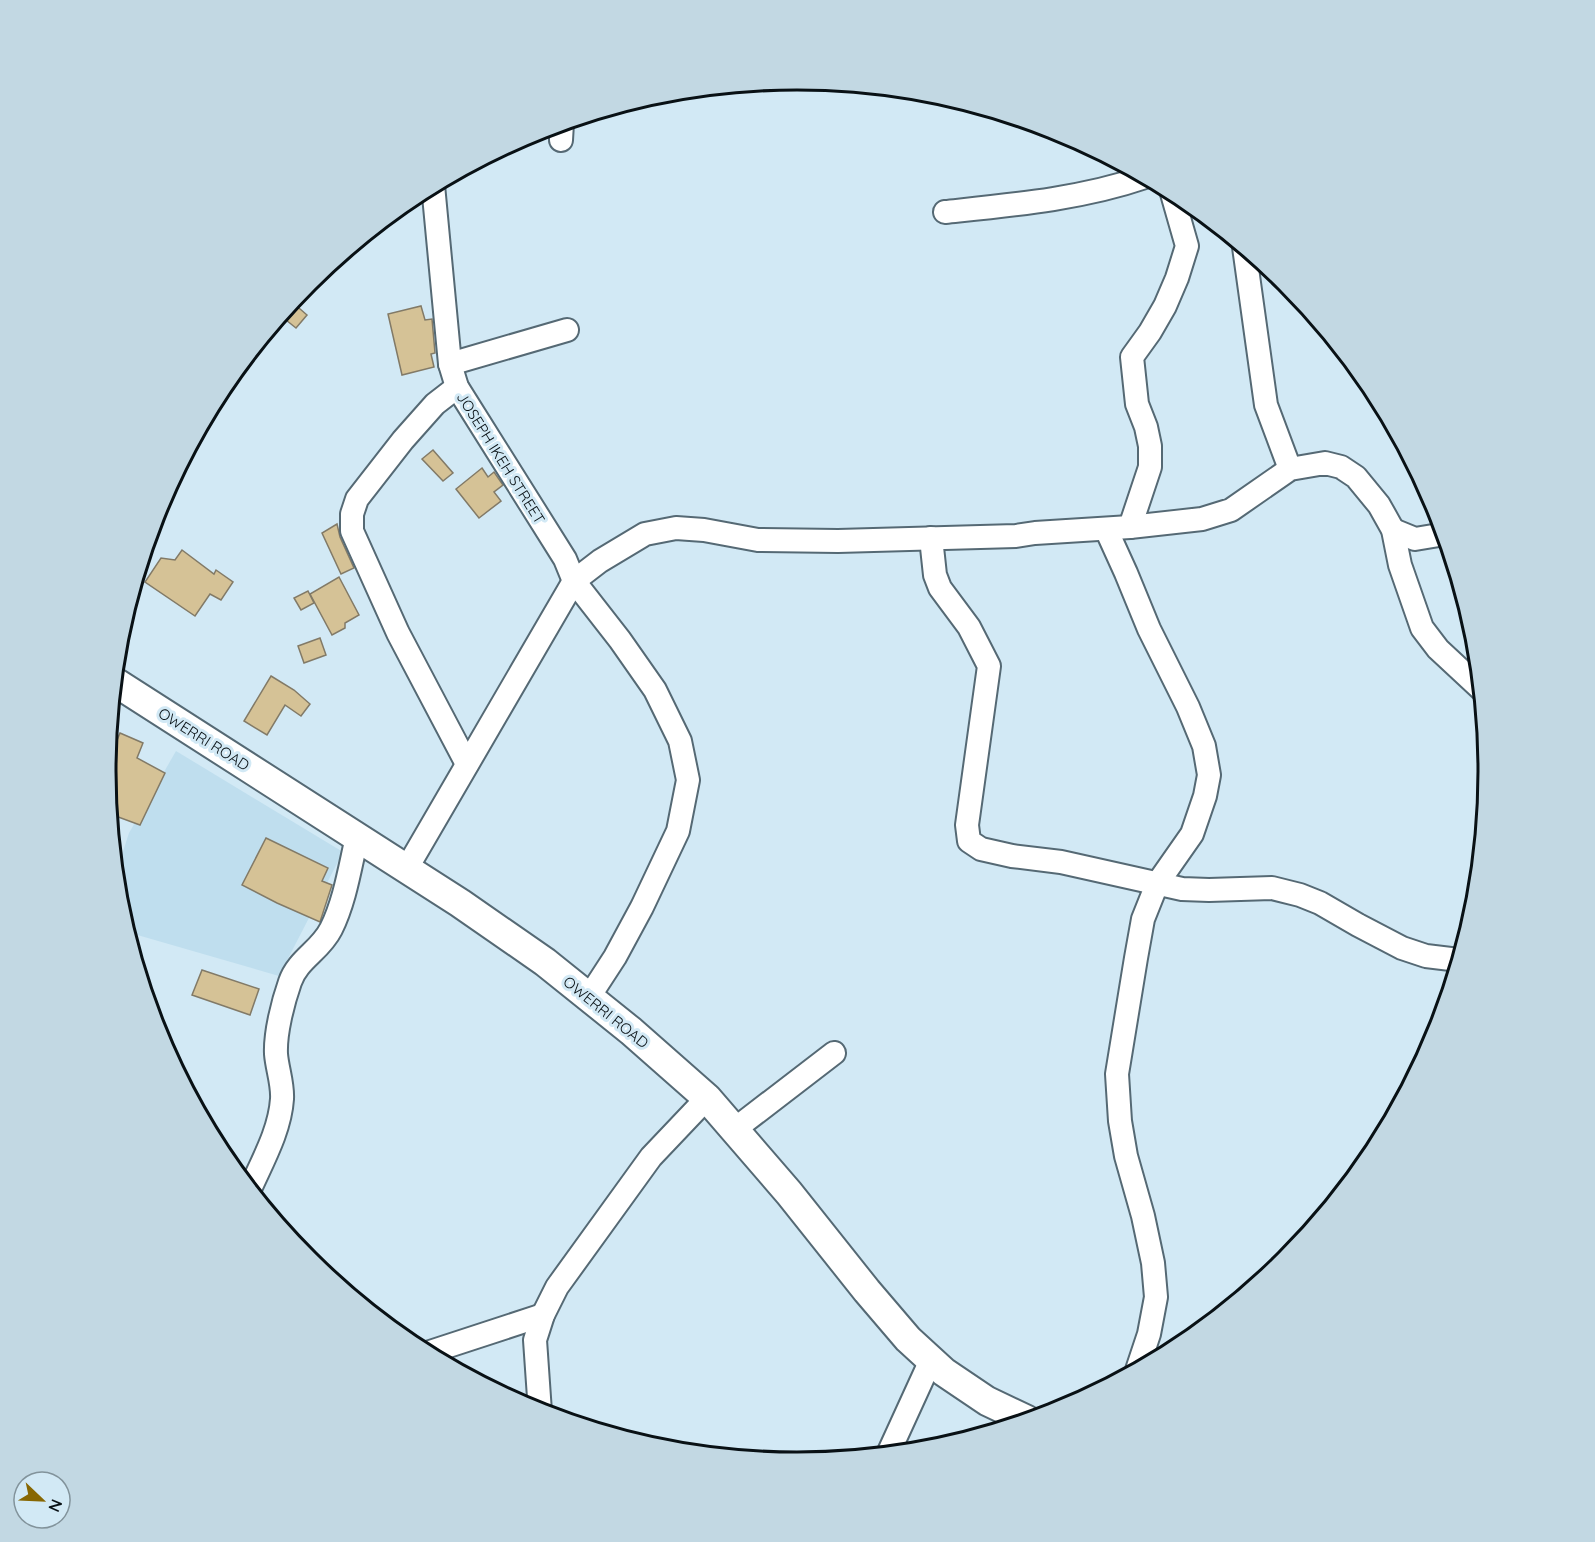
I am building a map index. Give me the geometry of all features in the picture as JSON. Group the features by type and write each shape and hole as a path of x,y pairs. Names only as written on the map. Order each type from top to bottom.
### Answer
{"main road":[{"name":"OWERRI ROAD","path":"122,686 460,903 545,962 632,1031 707,1098 735,1129 908,1339 944,1372 987,1401 1017,1415"}],"street":[{"path":"945,212 1038,202 1136,180"},
{"name":"JOSEPH IKEH STREET","path":"434,196 450,364 457,387 565,560 574,581 655,690 680,741 688,780 678,831 621,947 589,998"},
{"path":"1130,528 1150,467 1150,446 1137,404 1132,357 1165,306 1187,246 1175,204"},
{"path":"1245,258 1266,405 1290,469"},
{"path":"450,364 567,330"},
{"path":"457,387 435,404 403,440 357,499 352,514 352,531 399,633 467,764"},
{"path":"407,868 574,581 600,561 645,534 676,528 704,530 758,540 838,541 1016,536 1130,528 1202,519 1230,510 1290,469 1325,463 1341,467 1356,477 1379,505 1393,530 1400,565 1422,628 1438,649 1473,681"},
{"path":"1106,529 1149,629 1192,717 1204,746 1209,775 1205,796 1192,834 1157,884 1143,919 1117,1074 1120,1121 1126,1156 1153,1263 1156,1296 1149,1334 1141,1359"},
{"path":"1393,530 1415,539 1436,535"},
{"path":"931,538 935,575 940,588 969,627 989,666 967,825 969,841 981,849 1012,856 1061,862 1182,889 1272,888 1320,903 1402,948 1426,957 1451,959"},
{"path":"254,1181 271,1143 279,1115 282,1097 276,1052 280,1016 290,980 301,962 320,946 331,929 341,903 357,837"},
{"path":"735,1129 834,1053"},
{"path":"539,1401 535,1340 543,1315 557,1287 651,1157 707,1098"},
{"path":"438,1349 543,1315"},
{"path":"892,1445 931,1360"}],"shaded area":[{"path":"176,751 343,852 279,976 137,935 122,856 129,833"}],"building":[{"path":"421,306 425,320 432,319 435,353 431,354 434,367 402,375 388,314"},
{"path":"298,308 307,315 296,328 287,320"},
{"path":"433,450 453,473 443,481 422,459"},
{"path":"482,468 488,477 494,472 503,485 494,492 501,501 479,518 456,489"},
{"path":"337,524 340,537 354,568 341,574 322,533"},
{"path":"182,550 214,574 216,570 233,582 221,600 210,594 195,616 145,582 161,558 175,560"},
{"path":"339,577 359,615 345,623 345,628 332,635 310,594"},
{"path":"308,591 314,603 301,610 294,598"},
{"path":"320,638 326,655 304,663 298,646"},
{"path":"271,676 294,690 310,704 301,716 285,705 267,735 244,721"},
{"path":"120,733 143,743 137,758 165,773 140,825 118,817 117,739"},
{"path":"266,838 328,868 322,881 332,885 320,922 242,885"},
{"path":"202,970 259,989 250,1015 192,995"}]}
